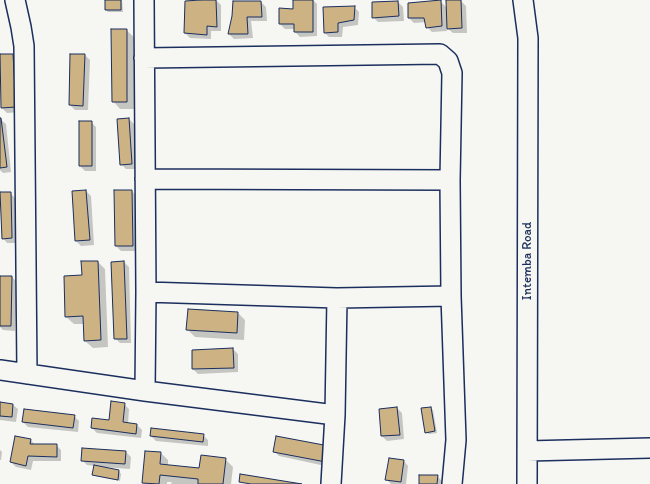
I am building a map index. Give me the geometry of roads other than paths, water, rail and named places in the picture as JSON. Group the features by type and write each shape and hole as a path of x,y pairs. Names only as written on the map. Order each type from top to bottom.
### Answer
{"street":[{"path":"15,0 24,46 27,374"},
{"path":"144,0 146,292 145,391"},
{"path":"523,0 528,38"},
{"path":"528,38 535,0"},
{"name":"Intemba Road","path":"527,484 528,38"},
{"path":"144,58 440,54 448,60 452,73 450,180 451,296 456,440 452,484"},
{"path":"145,179 450,180"},
{"path":"146,292 337,298 451,296"},
{"path":"331,484 335,415 337,298"},
{"path":"0,370 145,391 335,415"},
{"path":"527,451 650,448"}]}
